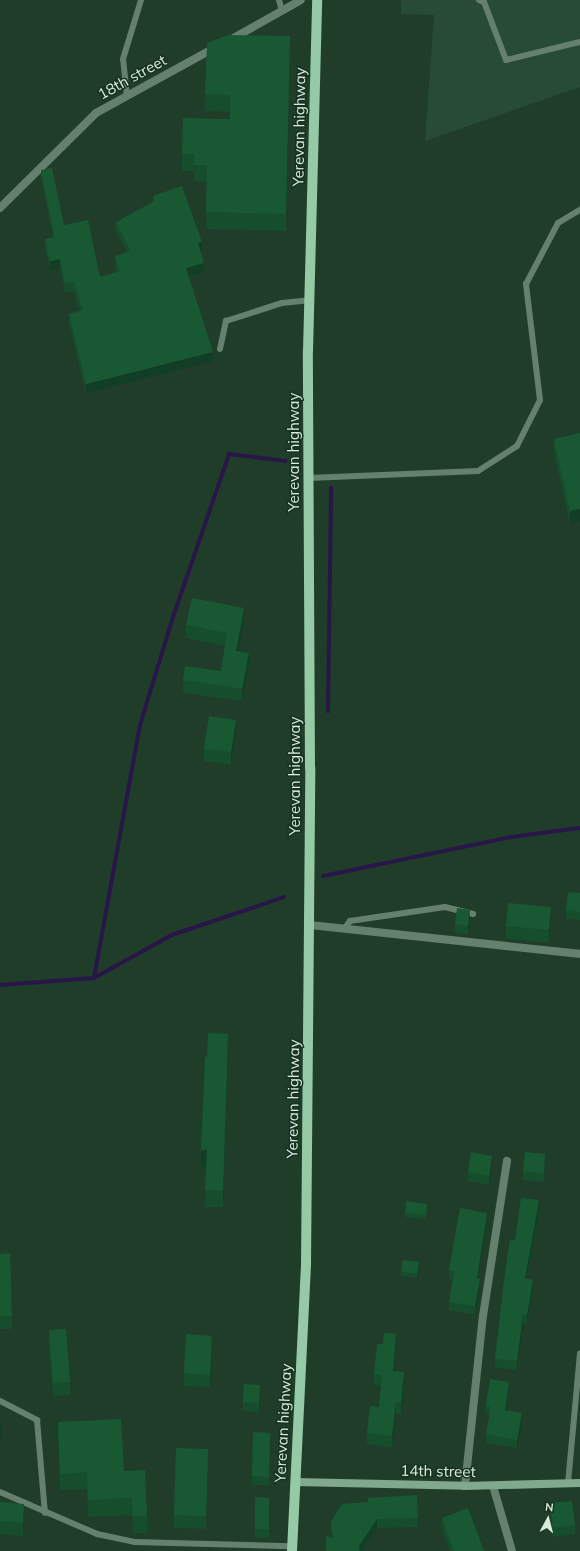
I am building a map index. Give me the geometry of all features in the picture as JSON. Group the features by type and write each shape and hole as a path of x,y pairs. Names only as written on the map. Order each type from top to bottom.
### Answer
{"main road":[{"name":"Yerevan highway","path":"292,1548 306,1265 310,925 309,300 317,0"}],"street":[{"name":"18th street","path":"0,208 96,112 301,0"},
{"path":"310,925 580,954"},
{"path":"465,1486 483,1316 507,1161"},
{"name":"14th street","path":"295,1482 465,1486 580,1483"},
{"path":"493,1486 512,1551"}],"lane":[{"path":"127,96 123,59 141,0"},
{"path":"279,0 282,11"},
{"path":"482,1 506,60 580,42"},
{"path":"309,478 478,471 517,446 540,400 526,284 558,223 580,210"},
{"path":"220,349 226,321 282,303 309,300"},
{"path":"344,929 350,921 445,907 473,914"},
{"path":"568,1483 580,1354"},
{"path":"0,1401 37,1420 44,1513"},
{"path":"0,1492 44,1513 96,1534 134,1542 292,1548"}],"shaded area":[{"path":"401,0 580,0 580,87 425,141 434,15 401,14"}],"building":[{"path":"228,35 290,36 286,214 206,212 207,165 194,165 194,154 182,154 183,118 230,119 230,95 205,94 207,43"},
{"path":"52,168 64,225 88,220 100,277 120,271 115,256 131,251 116,222 155,201 153,196 182,186 202,242 198,243 204,263 186,268 213,352 86,384 69,314 83,310 74,282 65,283 60,259 50,261 45,239 55,237 41,170"},
{"path":"580,433 580,509 570,511 554,439"},
{"path":"192,598 244,608 236,651 249,653 242,689 183,680 185,666 221,671 227,633 186,625"},
{"path":"209,716 236,720 231,752 204,749"},
{"path":"568,892 580,893 580,912 566,910"},
{"path":"508,903 551,907 549,930 506,926"},
{"path":"457,908 470,910 468,926 455,924"},
{"path":"208,1033 228,1034 223,1190 205,1190 207,1149 201,1151 205,1057 207,1057"},
{"path":"471,1152 492,1156 489,1176 468,1172"},
{"path":"525,1152 545,1154 544,1174 523,1171"},
{"path":"521,1198 539,1200 525,1278 533,1280 527,1315 523,1314 517,1361 495,1359 510,1240 515,1240"},
{"path":"406,1201 427,1204 426,1215 405,1213"},
{"path":"460,1208 487,1213 477,1278 480,1279 475,1306 449,1302 454,1271 449,1270"},
{"path":"10,1253 12,1316 0,1316 0,1254"},
{"path":"403,1260 419,1262 417,1274 401,1271"},
{"path":"66,1329 70,1382 53,1383 49,1330"},
{"path":"384,1333 396,1334 393,1371 404,1372 401,1403 396,1402 392,1436 367,1433 370,1406 379,1407 382,1375 374,1374 377,1344 383,1344"},
{"path":"186,1334 212,1336 210,1375 184,1373"},
{"path":"490,1379 509,1382 505,1410 522,1413 517,1440 486,1434 491,1406 486,1405"},
{"path":"244,1384 260,1385 259,1403 243,1402"},
{"path":"121,1419 124,1471 145,1470 147,1516 133,1516 132,1498 88,1500 87,1472 60,1474 58,1422"},
{"path":"253,1432 270,1433 269,1477 252,1476"},
{"path":"176,1448 208,1449 206,1516 174,1515"},
{"path":"417,1495 418,1518 377,1519 359,1546 360,1551 326,1551 326,1536 334,1538 331,1522 342,1504 368,1502 368,1498"},
{"path":"255,1497 269,1498 269,1529 255,1529"},
{"path":"572,1501 575,1525 553,1528 550,1503"},
{"path":"0,1502 24,1504 23,1523 0,1521"},
{"path":"468,1508 484,1551 454,1551 442,1518"}],"waterway":[{"path":"94,978 140,725 173,617 229,454 286,461"},
{"path":"328,711 331,488"},
{"path":"323,876 511,837 580,828"},
{"path":"0,985 94,978 172,935 284,897"}]}
